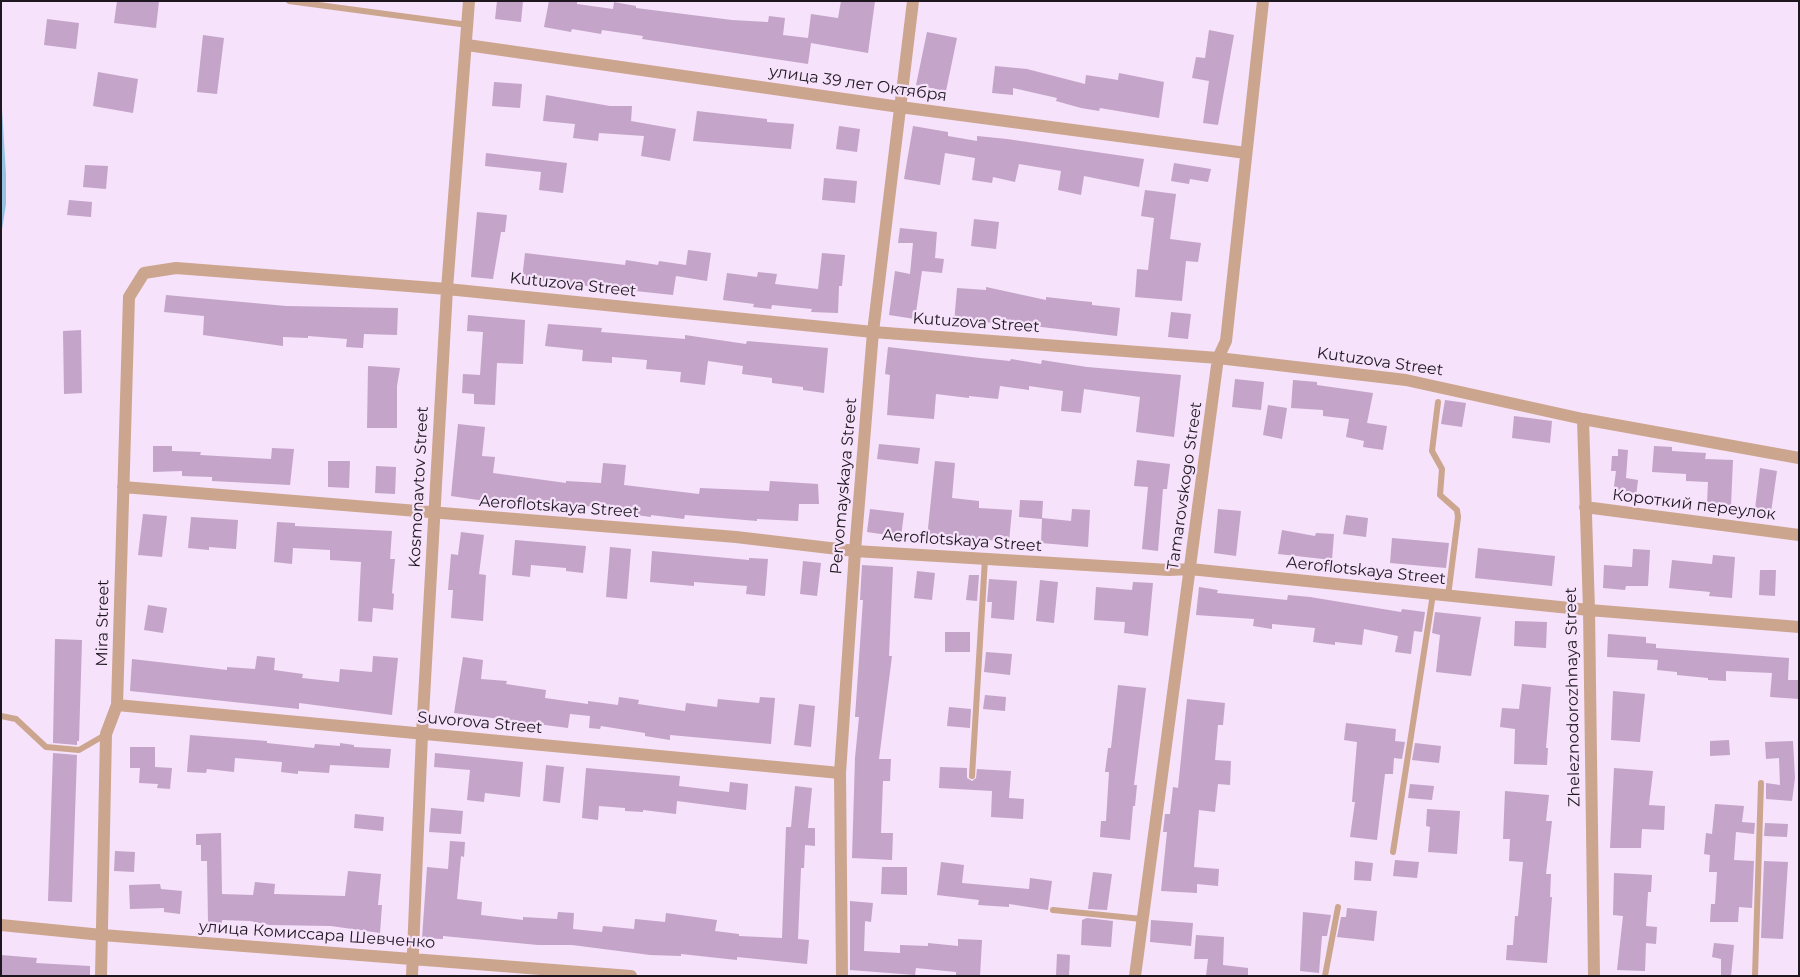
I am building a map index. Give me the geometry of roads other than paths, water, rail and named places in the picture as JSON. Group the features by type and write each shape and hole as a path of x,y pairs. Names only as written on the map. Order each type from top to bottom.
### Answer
{"street":[{"name":"Kosmonavtov Street","path":"412,976 422,734 447,289 469,1"},
{"name":"Pervomayskaya Street","path":"842,976 840,773 855,551 873,332 914,1"},
{"name":"Tamarovskogo Street","path":"1135,976 1218,358 1226,341 1263,1"},
{"name":"улица 39 лет Октября","path":"467,46 900,107 1246,153"},
{"name":"Kutuzova Street","path":"144,273 176,268 447,289 873,332 1218,358 1406,380 1583,419 1799,458"},
{"name":"Mira Street","path":"101,976 106,734 117,705 129,297 144,273"},
{"name":"Zheleznodorozhnaya Street","path":"1583,419 1589,610 1594,976"},
{"name":"Aeroflotskaya Street","path":"123,487 434,514 736,537 855,551 1169,570 1190,568 1589,610 1799,627"},
{"name":"Короткий переулок","path":"1586,507 1799,535"},
{"name":"Suvorova Street","path":"117,705 840,773"},
{"name":"улица Комиссара Шевченко","path":"1,924 102,935 631,976"}],"lane":[{"path":"289,1 468,25"},
{"path":"1438,402 1432,451 1442,470 1440,495 1457,510 1458,517 1448,596"},
{"path":"972,776 985,559"},
{"path":"1393,852 1433,594"},
{"path":"1,716 16,719 46,747 79,750 106,734"},
{"path":"1755,976 1761,783"},
{"path":"1325,976 1338,907"},
{"path":"1053,910 1142,919"}],"water":[{"path":"1,93 6,204 1,236"}]}
